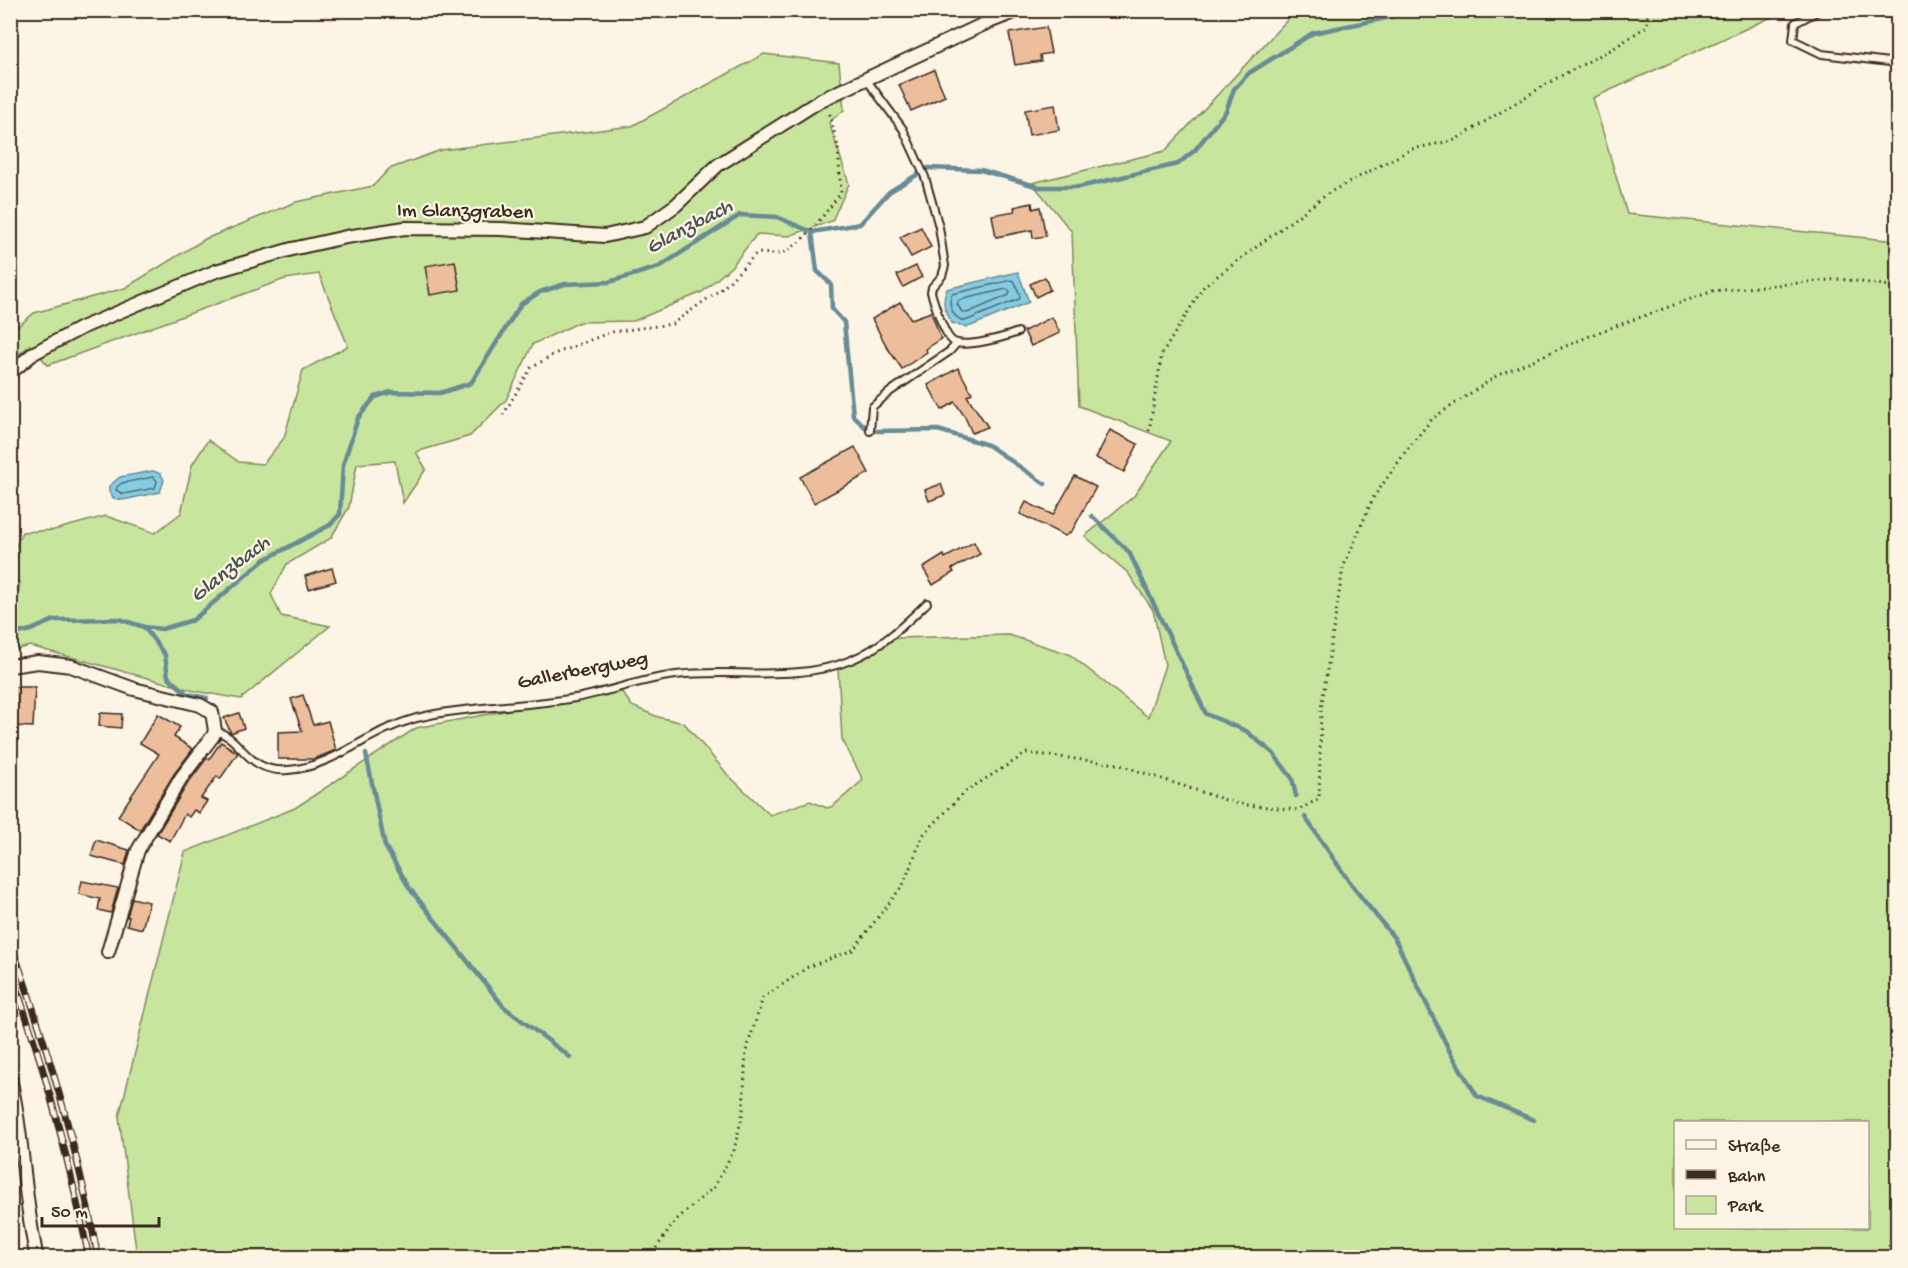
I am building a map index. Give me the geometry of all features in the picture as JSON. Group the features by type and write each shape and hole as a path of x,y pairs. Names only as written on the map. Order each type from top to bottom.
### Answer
{"street":[{"name":"Im Glanzgraben","path":"10,373 34,353 81,328 216,271 292,249 346,237 405,228 501,229 605,236 645,226 676,205 718,165 825,98 1019,10"},
{"name":"Gallerbergweg","path":"10,666 38,662 71,666 134,689 200,705 212,712 215,731"},
{"path":"108,952 138,850 181,778 211,741 215,731"},
{"path":"10,1078 37,1257"}],"lane":[{"path":"1820,10 1795,23 1793,40 1822,54 1898,63"},
{"path":"866,80 903,129 925,177 939,226 945,266 942,276 932,287 932,294 948,337 957,343 987,341 1018,332"},
{"path":"870,431 872,407 891,391 950,351 957,343"},
{"name":"Gallerbergweg","path":"215,731 227,736 253,762 271,768 290,770 339,755 400,723 434,714 575,698 675,675 808,671 834,666 869,651 906,623 927,603"}],"path":[{"path":"1149,431 1162,354 1204,286 1330,192 1412,149 1455,140 1553,80 1614,48 1647,26 1648,10"},
{"path":"504,415 531,368 554,354 611,332 672,324 724,287 757,253 781,253 806,237 841,193 838,147 825,98"},
{"path":"649,1257 676,1220 714,1187 734,1150 743,1112 746,1051 763,998 808,967 853,950 903,885 923,836 966,791 1027,753 1117,764 1238,804 1298,810 1319,799 1322,709 1343,568 1373,498 1433,418 1497,375 1599,332 1713,291 1840,279 1898,287"},
{"path":"1885,1257 1898,1222"}],"green space":[{"path":"1331,10 1785,11 1593,98 1627,214 1897,241 1897,1257 137,1257 119,1117 185,852 295,808 416,728 535,705 622,692 632,706 658,717 684,723 728,775 770,815 810,801 827,808 833,806 863,780 842,739 838,668 867,657 896,638 1009,635 1069,654 1148,717 1165,665 1153,610 1128,573 1085,536 1134,496 1171,441 1079,406 1072,232 1032,183 1165,151 1290,17"},
{"path":"764,54 839,63 844,110 829,122 849,184 832,221 789,236 757,234 732,266 702,292 634,321 580,322 533,344 506,400 470,436 416,452 426,469 403,503 395,461 357,464 349,507 331,538 287,564 271,594 281,616 330,626 241,699 195,691 30,646 11,651 11,624 20,582 11,583 11,554 22,532 54,530 106,516 155,533 181,513 192,465 208,440 239,462 263,464 284,438 303,370 348,346 319,274 285,279 48,365 30,345 11,361 11,332 34,313 125,288 205,239 296,202 373,186 389,169 441,150 632,126"}],"water":[{"path":"1018,272 1029,302 971,326 965,327 952,323 945,306 944,298 947,289"},
{"path":"153,471 161,474 164,480 160,492 123,500 113,498 109,492 109,486 120,477"}],"building":[{"path":"1046,27 1051,53 1040,55 1041,61 1015,65 1009,33"},
{"path":"934,70 945,96 911,111 899,85"},
{"path":"1055,105 1059,130 1029,135 1025,110"},
{"path":"1032,203 1033,209 1040,207 1046,236 1033,238 1032,230 996,237 992,215 1015,211 1014,207"},
{"path":"921,227 931,247 911,257 900,237"},
{"path":"455,261 460,290 430,295 425,266"},
{"path":"916,266 922,277 903,287 897,275"},
{"path":"1045,277 1050,290 1036,297 1030,284"},
{"path":"900,302 911,319 931,312 941,339 902,369 872,319"},
{"path":"1052,317 1060,333 1031,346 1024,331"},
{"path":"958,368 972,393 967,396 988,427 972,433 955,402 942,410 928,385"},
{"path":"1110,430 1138,444 1124,472 1096,458"},
{"path":"855,447 869,473 814,503 800,477"},
{"path":"1075,476 1096,487 1072,531 1065,536 1020,514 1026,502 1053,515"},
{"path":"941,484 945,495 929,501 925,490"},
{"path":"974,542 980,554 952,569 954,572 933,585 923,568 944,555 945,558"},
{"path":"332,568 336,581 309,589 305,576"},
{"path":"13,687 35,687 33,727 12,726"},
{"path":"303,695 313,725 328,721 336,750 314,759 278,759 278,732 302,731 291,699"},
{"path":"100,713 122,714 121,728 99,726"},
{"path":"239,713 244,728 231,733 224,718"},
{"path":"158,714 180,727 174,737 193,749 174,774 140,830 118,816 159,754 140,743"},
{"path":"221,742 238,753 220,779 217,776 201,798 207,801 199,813 194,810 189,817 185,814 170,841 157,834 188,783"},
{"path":"96,840 129,850 125,865 91,856"},
{"path":"82,881 118,888 111,913 98,910 100,899 79,894"},
{"path":"132,898 149,902 142,929 127,925"}],"waterway":[{"name":"Glanzbach","path":"10,635 31,630 54,620 119,619 144,627 162,629 193,620 264,560 330,525 340,514 343,465 358,418 375,397 391,392 440,393 471,383 521,304 540,292 565,284 609,282 659,267 740,215 777,217 812,232 860,224 889,192 928,168 981,170 1039,187 1079,187 1178,164 1195,150 1226,111 1234,89 1249,73 1313,33 1391,17 1406,10"},
{"path":"812,232 817,271 831,284 832,309 844,322 853,416 865,427"},
{"path":"877,431 938,430 988,445 1045,484"},
{"path":"1092,516 1129,552 1206,714 1246,731 1273,753 1292,778 1296,796"},
{"path":"144,627 165,655 168,677 187,694 207,698"},
{"path":"366,754 385,846 410,889 504,1007 570,1057"},
{"path":"1305,817 1353,887 1395,939 1450,1052 1477,1096 1534,1120"}],"railway":[{"path":"10,941 37,1019 60,1098 81,1177 98,1258"},
{"path":"10,970 55,1112 89,1258"}]}
